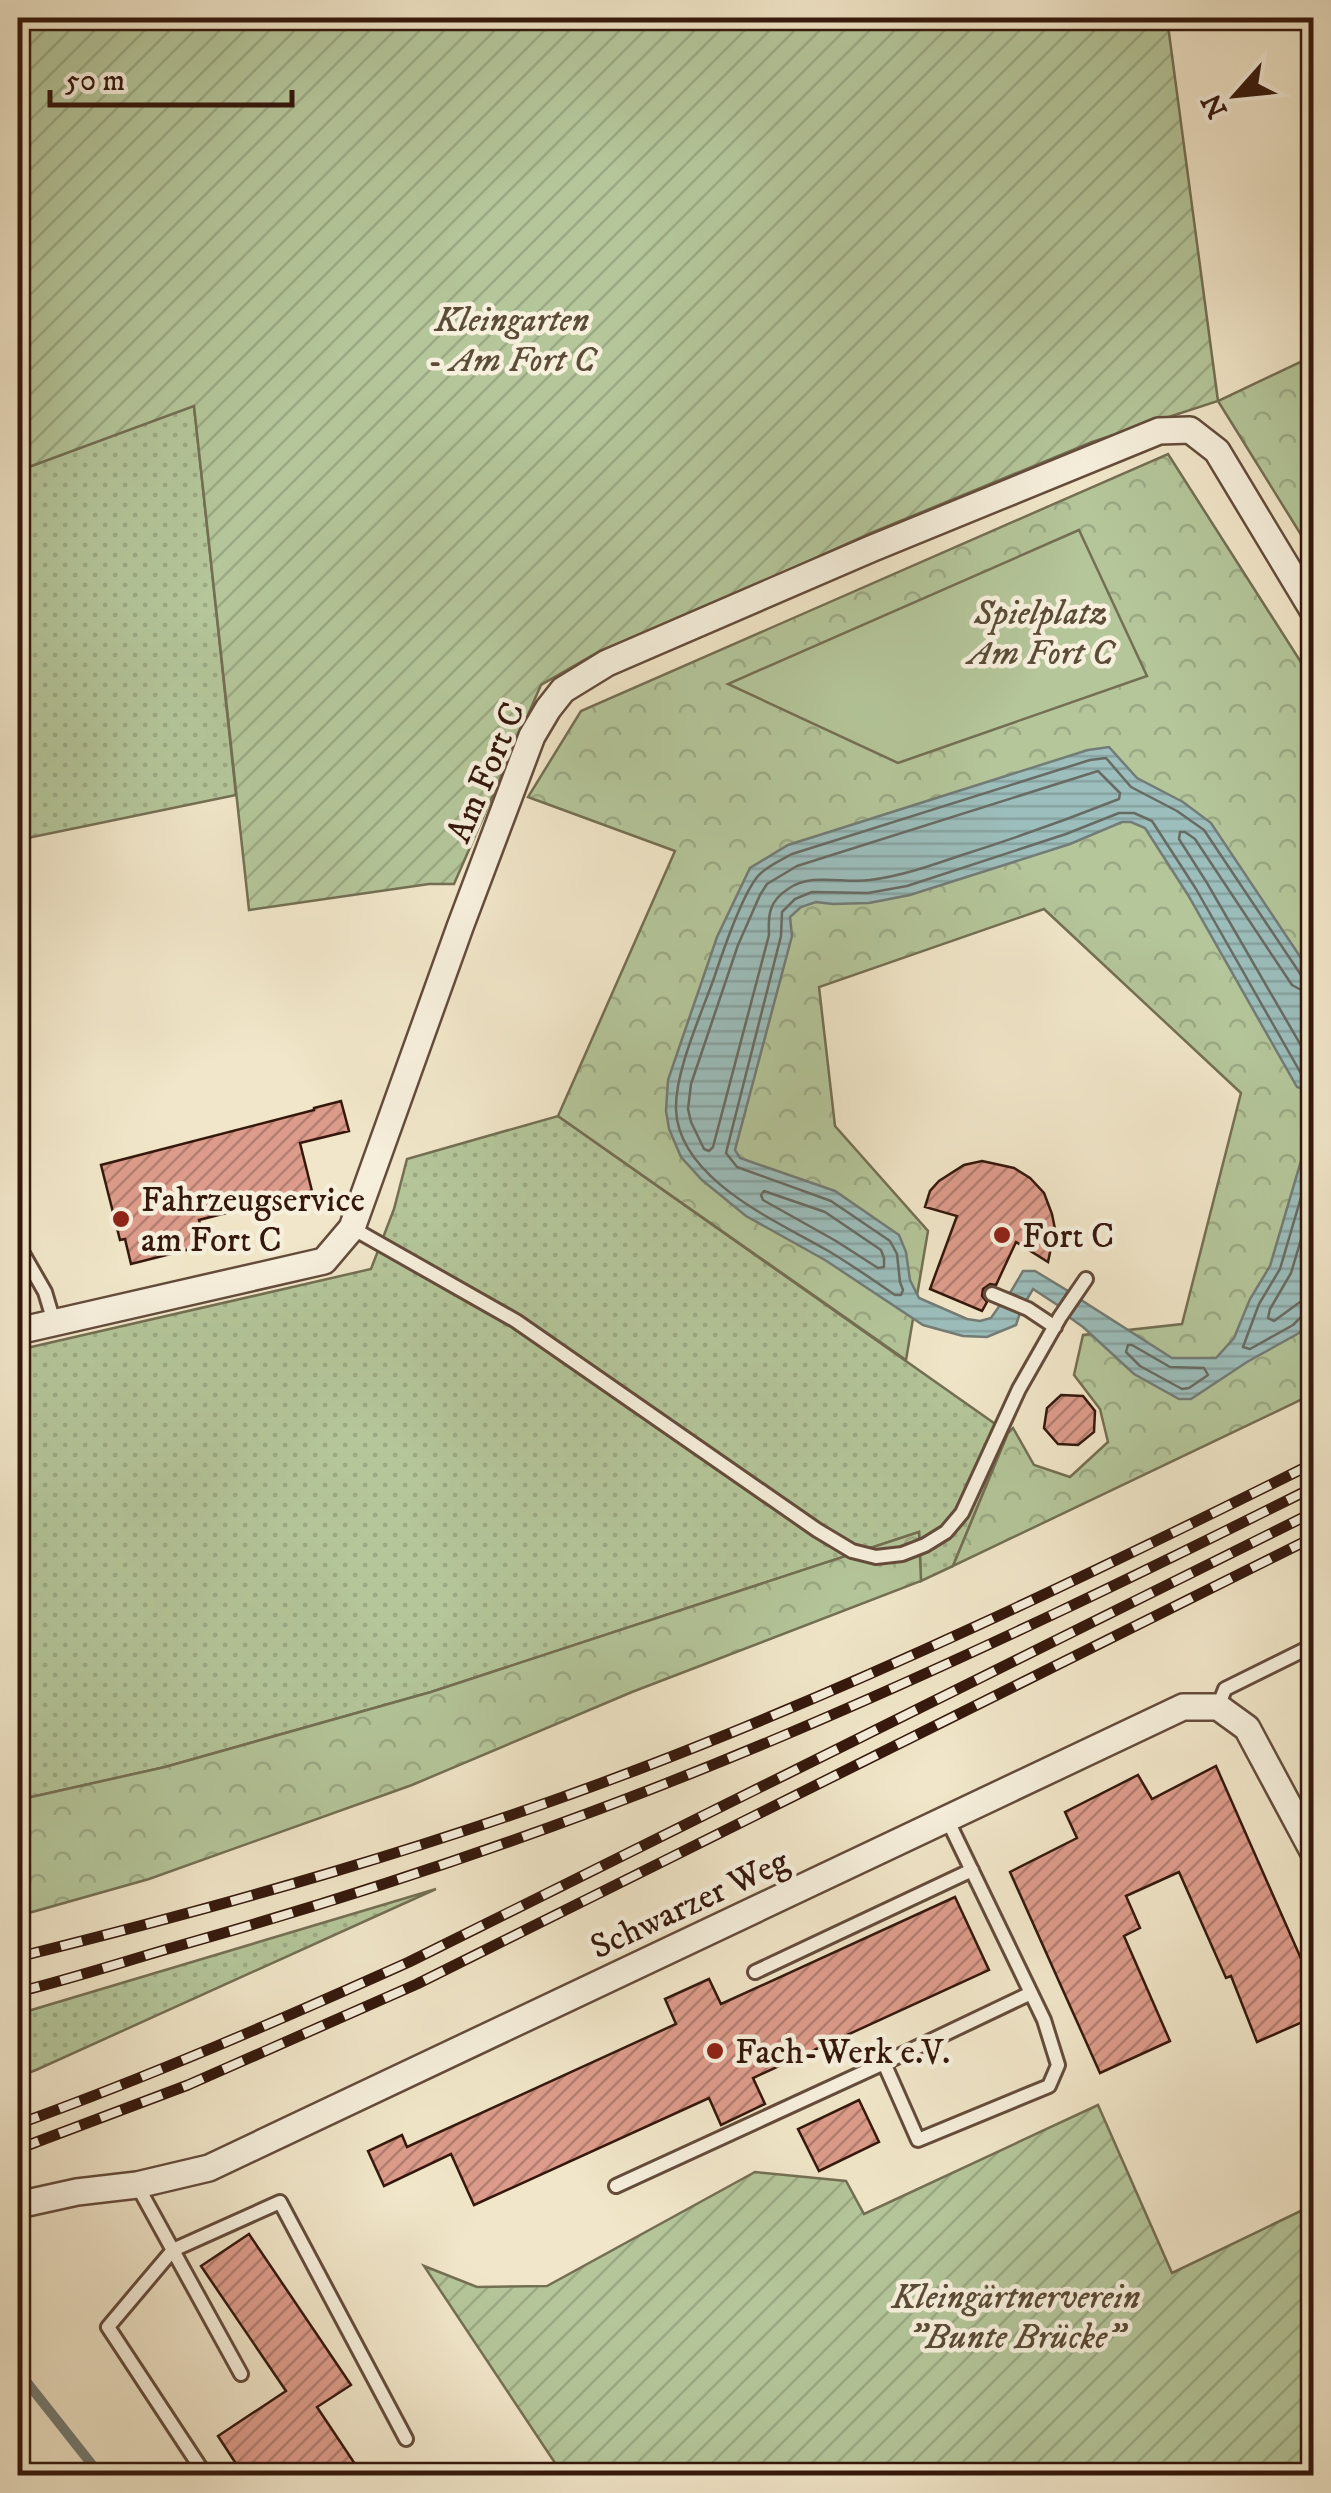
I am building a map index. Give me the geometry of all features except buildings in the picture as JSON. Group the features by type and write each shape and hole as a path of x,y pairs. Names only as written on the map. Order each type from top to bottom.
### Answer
{"street":[{"name":"Am Fort C","path":"18,1330 324,1260 352,1228 532,736 563,690 607,663 1159,431 1190,430 1217,451 1314,612"},
{"name":"Schwarzer Weg","path":"18,2204 137,2185 210,2168 1183,1707 1218,1707"},
{"path":"1218,1707 1247,1728 1314,1853"}],"lane":[{"path":"352,1228 516,1321 816,1530 852,1551 876,1557 902,1554 925,1545 946,1532 962,1513 1019,1389 1086,1279"},
{"path":"18,1245 45,1292 54,1322"},
{"path":"992,1294 1058,1322"},
{"path":"1218,1707 1225,1689 1314,1645"},
{"path":"884,2063 918,2140 1049,2086 1058,2065 1044,2020 947,1819"},
{"path":"755,1972 972,1870"},
{"path":"616,2186 1031,1993"},
{"path":"137,2185 242,2374"},
{"path":"206,2476 108,2327 173,2250 280,2202 406,2439"}],"green space":[{"name":"Kleingarten - Am Fort C","path":"18,18 1167,18 1218,401 1092,442 871,533 665,626 600,651 541,685 454,884 429,884 249,910 194,406 18,471"},
{"path":"1313,356 1313,554 1218,401"},
{"path":"194,405 236,795 18,840 18,471"},
{"path":"1168,454 1313,681 1313,1394 953,1566 1013,1428 1034,1465 1070,1477 1108,1442 1100,1409 1074,1375 1083,1335 1182,1324 1241,1093 1044,909 819,987 835,1126 928,1231 906,1360 558,1116 675,851 528,797 581,711"},
{"name":"Spielplatz Am Fort C","path":"1079,530 1147,676 898,763 728,684"},
{"path":"558,1116 1008,1433 953,1566 921,1581 919,1532 431,1692 165,1767 18,1800 18,1350 371,1269 394,1209 407,1159"},
{"path":"919,1532 921,1581 632,1692 412,1785 149,1879 18,1916 18,1800 165,1767 431,1692"},
{"path":"436,1889 36,2070 18,2077 18,2014"},
{"name":"Kleingärtnerverein \"Bunte Brücke\"","path":"1098,2105 1172,2273 1313,2205 1313,2475 563,2475 424,2266 477,2287 547,2286 755,2172 846,2181 864,2214"}],"water":[{"path":"1109,747 1137,778 1183,802 1211,823 1313,976 1313,1092 1297,1087 1188,895 1145,828 1131,822 910,895 869,903 816,902 801,907 790,917 792,936 735,1150 740,1158 835,1191 899,1235 910,1280 919,1298 980,1321 991,1318 1000,1305 1020,1313 1016,1325 987,1337 963,1336 923,1325 825,1260 746,1216 702,1180 681,1157 669,1129 668,1080 717,937 750,868 788,845 1088,750"},
{"path":"1313,1142 1313,1318 1299,1333 1191,1399 1179,1399 1134,1374 1069,1317 1081,1300 1172,1358 1216,1358 1234,1338 1250,1299 1270,1266 1306,1144"},
{"path":"1023,1271 1035,1271 1068,1291 1059,1306 1033,1289 1026,1301 1010,1293"}],"waterway":[{"path":"18,2371 101,2476"}],"railway":[{"path":"18,1957 332,1872 486,1824 639,1769 811,1700 980,1624 1314,1463"},
{"path":"18,1992 339,1898 492,1848 643,1792 924,1674 1314,1487"},
{"path":"18,2124 215,2047 409,1962 1314,1512"},
{"path":"18,2149 188,2085 417,1984 1314,1537"}],"place":[{"name":"Fahrzeugservice am Fort C","path":"121,1219"},
{"name":"Fort C","path":"1002,1235"},
{"name":"Fach-Werk e.V.","path":"715,2051"}]}
